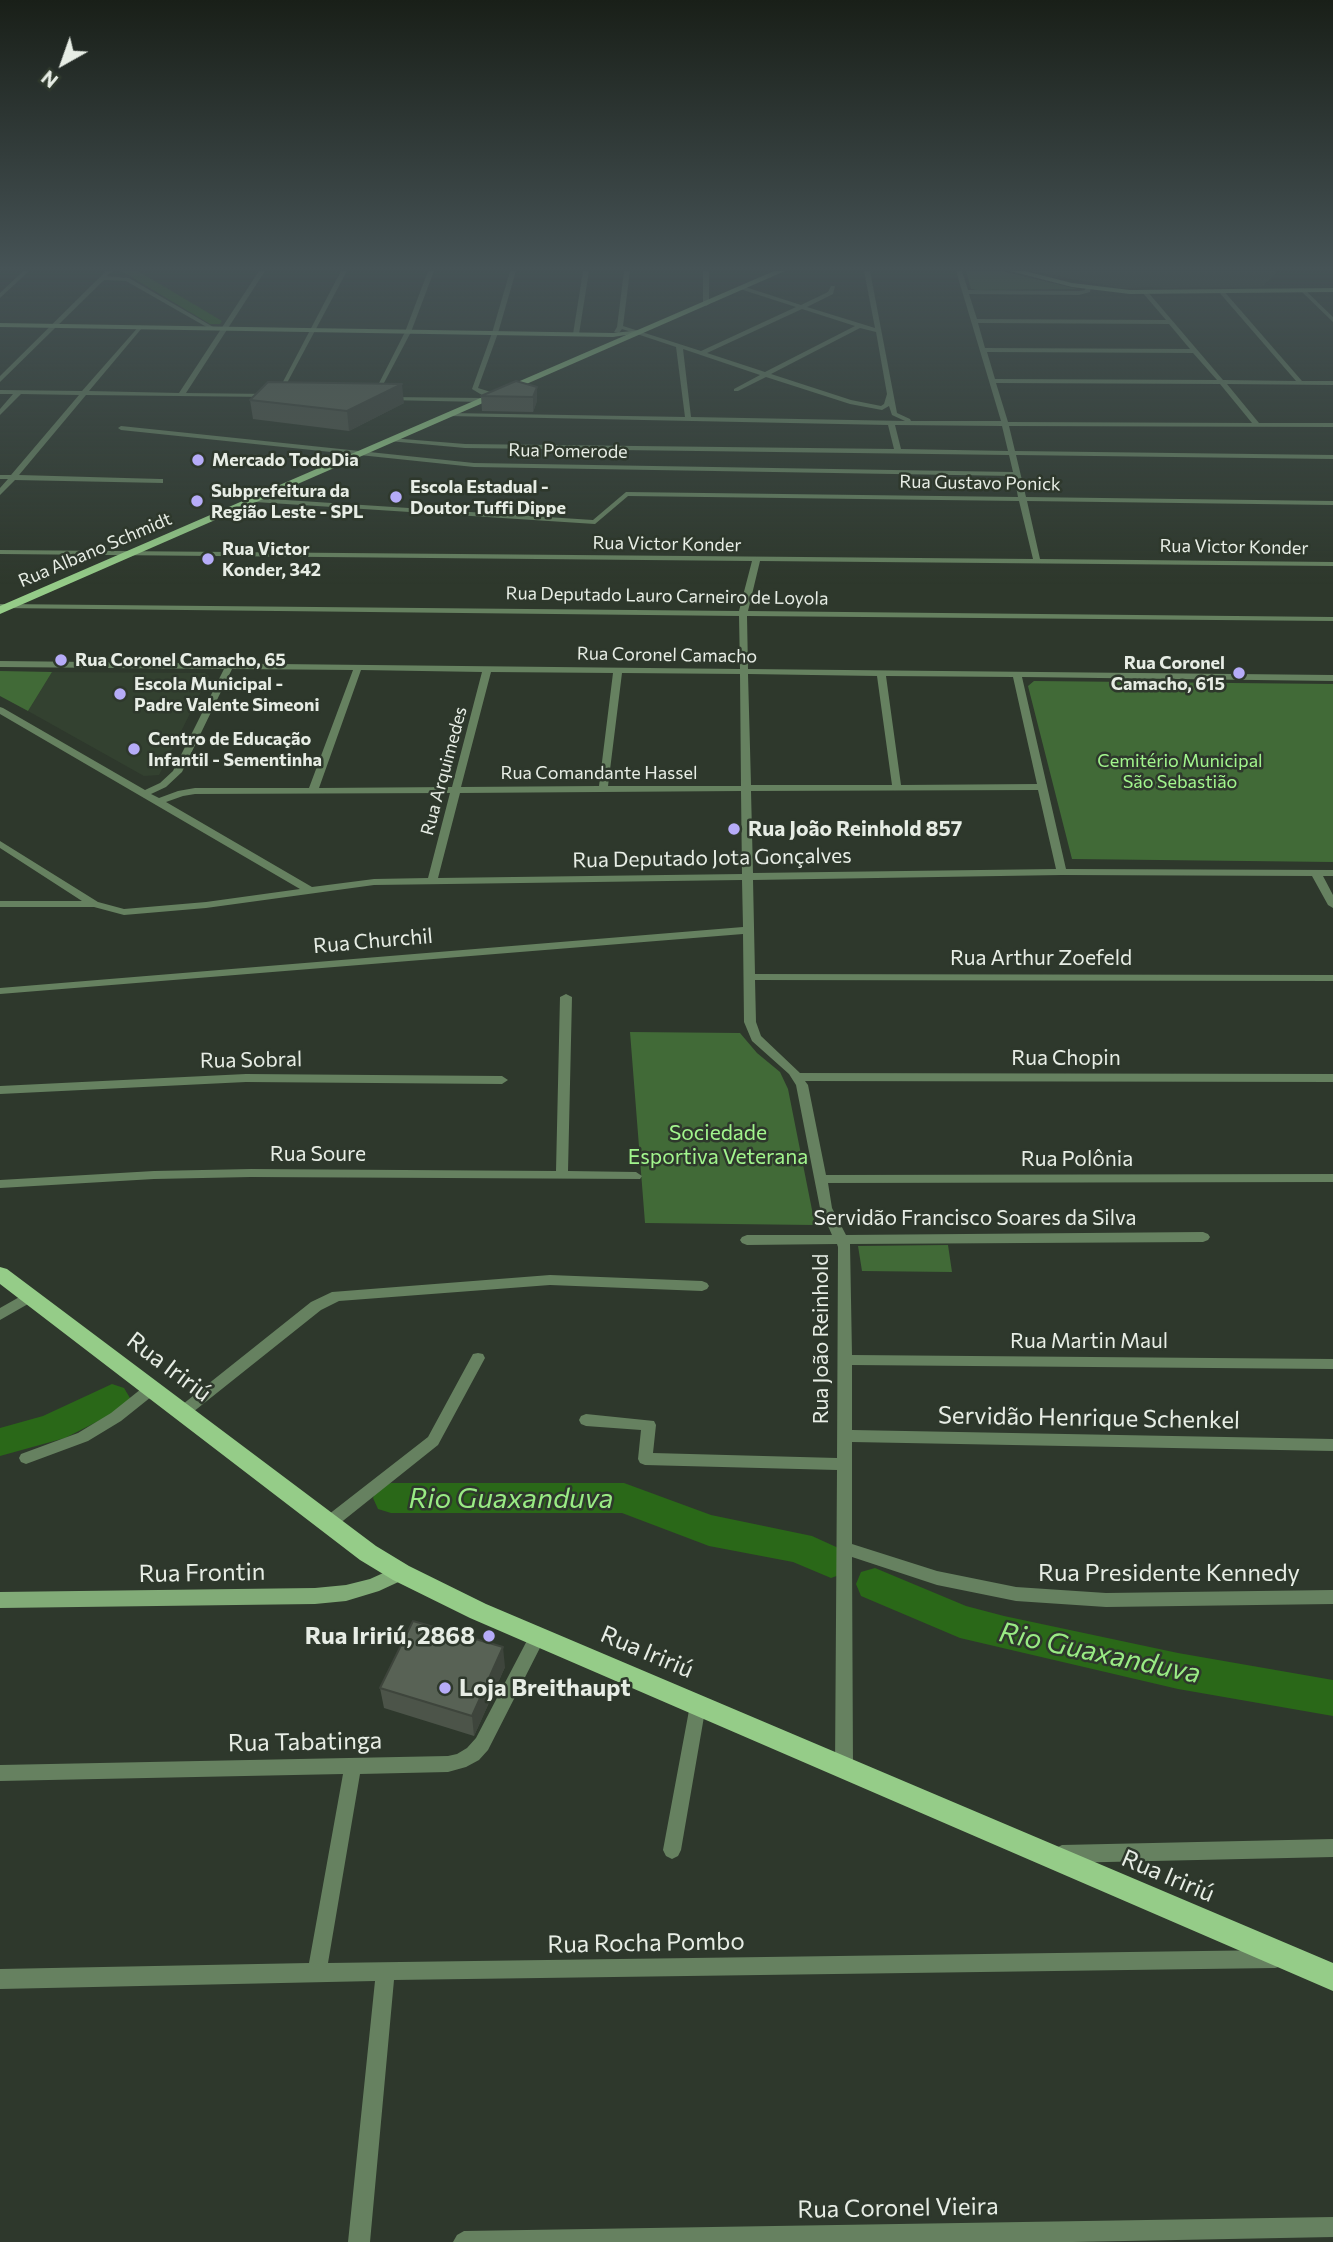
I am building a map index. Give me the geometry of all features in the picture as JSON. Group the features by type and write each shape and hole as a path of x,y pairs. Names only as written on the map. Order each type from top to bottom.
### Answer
{"main road":[{"name":"Rua Albano Schmidt","path":"3,607 537,376"},
{"name":"Rua Iririú","path":"0,1274 329,1523 401,1573 443,1595 1333,1977"}],"street":[{"path":"0,493 99,376"},
{"path":"181,395 194,376"},
{"path":"277,397 288,376"},
{"path":"372,398 384,376"},
{"path":"479,376 475,388 482,393 496,395"},
{"path":"683,376 688,418"},
{"path":"736,390 763,376"},
{"path":"771,376 891,418 916,423 1333,425"},
{"path":"885,376 898,452"},
{"path":"990,376 1013,453 1037,561"},
{"path":"1216,376 1257,424"},
{"path":"1294,376 1300,383"},
{"path":"992,381 1333,383"},
{"path":"0,391 291,397"},
{"path":"0,413 19,392"},
{"path":"850,402 881,408 887,404 889,395"},
{"path":"359,398 484,400"},
{"path":"440,400 465,408"},
{"path":"450,415 864,422 891,418"},
{"name":"Rua Pomerode","path":"121,428 485,466 1018,474"},
{"path":"391,440 452,446 1333,457"},
{"path":"0,478 160,481"},
{"name":"Rua Gustavo Ponick","path":"255,500 595,523 626,495 1333,503"},
{"name":"Rua Victor Konder","path":"0,552 1333,564"},
{"path":"756,560 743,613 752,1030 763,1046 799,1077"},
{"name":"Rua Deputado Lauro Carneiro de Loyola","path":"3,607 1333,618"},
{"name":"Rua Coronel Camacho","path":"0,664 1333,678"},
{"path":"144,794 163,785 177,772 229,667"},
{"path":"313,790 358,668"},
{"name":"Rua Arquimedes","path":"432,881 487,669"},
{"path":"603,789 618,671"},
{"path":"881,673 897,788"},
{"path":"1017,675 1062,872"},
{"path":"0,710 311,891"},
{"name":"Rua Comandante Hassel","path":"158,802 195,791 1042,787"},
{"path":"0,844 94,904"},
{"name":"Rua Deputado Jota Gonçalves","path":"94,904 110,910 138,912 361,883 432,881 1062,872 1333,873"},
{"path":"1316,873 1333,905"},
{"path":"0,904 94,904"},
{"name":"Rua Churchil","path":"0,991 748,930"},
{"name":"Rua Arthur Zoefeld","path":"749,977 1333,978"},
{"path":"562,1175 566,997"},
{"name":"Rua Chopin","path":"799,1077 1333,1078"},
{"name":"Rua João Reinhold","path":"799,1077 830,1219 845,1247 844,1768"},
{"name":"Rua Sobral","path":"0,1090 235,1078 502,1080"},
{"name":"Rua Soure","path":"0,1184 153,1175 251,1173 636,1176"},
{"name":"Rua Polônia","path":"821,1179 1333,1178"},
{"name":"Servidão Francisco Soares da Silva","path":"747,1240 1203,1237"},
{"path":"183,1412 316,1306 337,1296 550,1280 702,1286"},
{"path":"0,1315 30,1296"},
{"path":"329,1523 433,1441 478,1358"},
{"name":"Rua Martin Maul","path":"844,1360 1333,1364"},
{"path":"26,1458 83,1437 116,1417 151,1388"},
{"path":"586,1420 649,1425 645,1459 844,1464"},
{"name":"Servidão Henrique Schenkel","path":"844,1436 1333,1445"},
{"name":"Rua Presidente Kennedy","path":"844,1564 937,1578 1016,1594 1106,1600 1333,1597"},
{"name":"Rua Frontin","path":"0,1600 314,1595 364,1588 401,1573"},
{"name":"Rua Tabatinga","path":"0,1773 448,1764 473,1754 490,1732 538,1636"},
{"path":"672,1850 698,1705"},
{"path":"317,1972 353,1766"},
{"path":"1048,1854 1333,1848"},
{"name":"Rua Rocha Pombo","path":"0,1979 1292,1959"},
{"path":"359,2242 385,1971"},
{"name":"Rua Coronel Vieira","path":"464,2242 1333,2227"}],"shaded area":[{"name":"Escola Municipal - Padre Valente Simeoni","path":"52,672 205,673 209,676 159,775 144,776 28,711"}],"green space":[{"path":"0,671 52,672 28,711 0,696"},
{"name":"Cemitério Municipal São Sebastião","path":"1034,681 1333,684 1333,862 1072,859 1028,686"},
{"name":"Sociedade Esportiva Veterana","path":"630,1032 740,1033 757,1053 780,1072 788,1089 815,1225 645,1223"},
{"path":"948,1245 952,1272 862,1271 858,1246"}],"building":[{"path":"516,381 537,387 533,397 481,396"},
{"path":"268,382 402,384 347,411 250,400"},
{"name":"Loja Breithaupt","path":"413,1621 503,1647 472,1716 380,1688"}],"waterway":[{"name":"Rio Guaxanduva","path":"0,1442 52,1428 112,1398"},
{"name":"Rio Guaxanduva","path":"391,1498 624,1498 709,1530 799,1547 831,1562"},
{"name":"Rio Guaxanduva","path":"875,1584 960,1621 1004,1633 1178,1671 1333,1698"}],"place":[{"name":"Mercado TodoDia","path":"198,460"},
{"name":"Escola Estadual - Doutor Tuffi Dippe","path":"396,497"},
{"name":"Subprefeitura da Região Leste - SPL","path":"197,501"},
{"name":"Rua Victor Konder, 342","path":"208,559"},
{"name":"Rua Coronel Camacho, 65","path":"61,660"},
{"name":"Rua Coronel Camacho, 615","path":"1239,673"},
{"name":"Escola Municipal - Padre Valente Simeoni","path":"120,694"},
{"name":"Centro de Educação Infantil - Sementinha","path":"134,749"},
{"name":"Rua João Reinhold 857","path":"734,829"},
{"name":"Rua Iririú, 2868","path":"489,1636"},
{"name":"Loja Breithaupt","path":"445,1688"}]}
